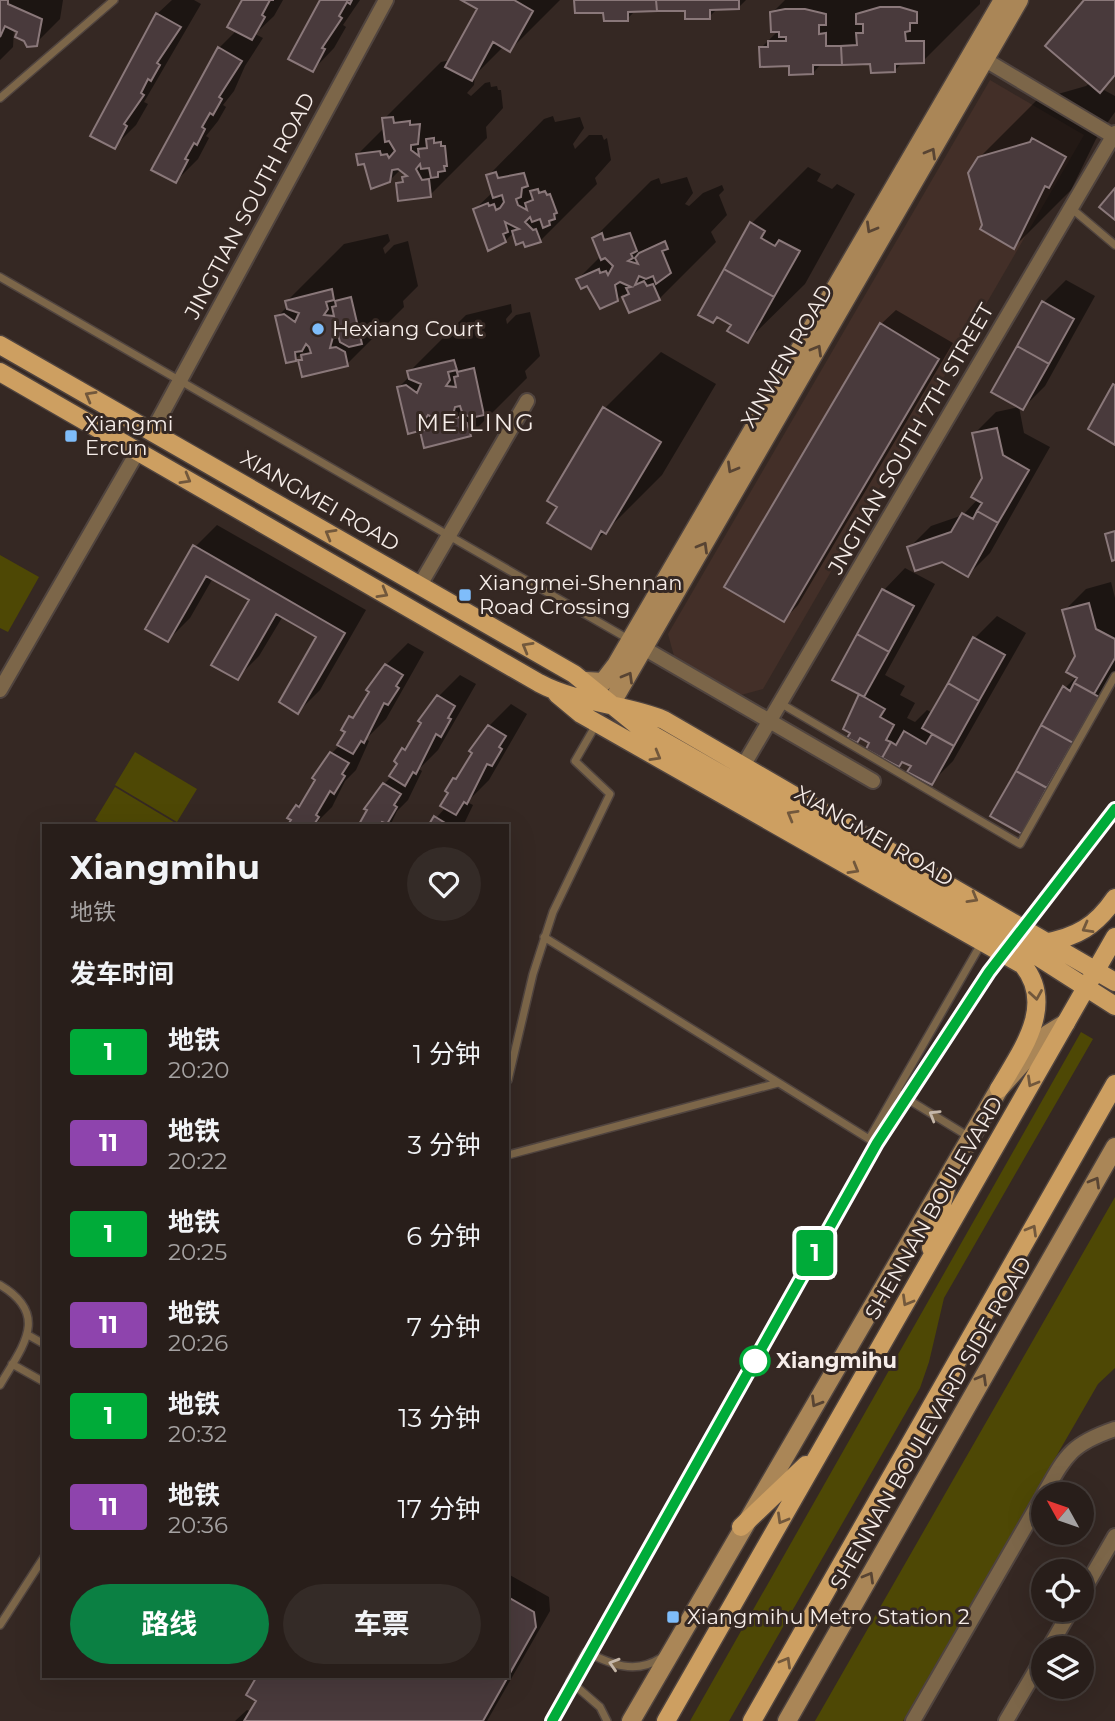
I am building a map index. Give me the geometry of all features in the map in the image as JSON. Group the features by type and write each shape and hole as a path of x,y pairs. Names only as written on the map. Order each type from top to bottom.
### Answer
{"main road":[{"name":"XINWEN ROAD","path":"979,56 1003,0"},
{"name":"XINWEN ROAD","path":"611,705 638,645 979,56 1019,0"},
{"name":"XIANGMEI ROAD","path":"0,345 586,681 611,705 647,732 1021,946 1115,1006"},
{"name":"XIANGMEI ROAD","path":"0,372 555,691 664,720 1115,982"},
{"name":"XINWEN ROAD","path":"611,705 607,687 613,671 638,645"},
{"path":"586,681 601,683 613,671"},
{"path":"555,691 569,706 597,723 1023,965 1031,975 1038,999 1034,1022 972,1138 741,1527 631,1721"},
{"path":"1021,946 1048,942 1088,930 1099,921 1115,898"},
{"name":"SHENNAN BOULEVARD","path":"666,1721 1115,937"},
{"path":"999,1089 1048,1034 1066,1023"},
{"path":"752,1721 1115,1084"},
{"name":"SHENNAN BOULEVARD SIDE ROAD","path":"787,1721 1115,1147"},
{"path":"925,1269 948,1180"},
{"path":"741,1527 821,1450"}],"street":[{"name":"JINGTIAN SOUTH ROAD","path":"152,432 386,0"},
{"path":"979,56 1114,134"},
{"name":"JNGTIAN SOUTH 7TH STREET","path":"743,766 1114,134"},
{"path":"420,585 527,401"},
{"path":"0,690 138,451"},
{"path":"638,645 873,781"},
{"path":"1051,1482 1067,1454 1089,1438 1115,1429"},
{"path":"913,1721 1031,1516"},
{"path":"1094,1572 1115,1535"},
{"path":"1006,1721 1031,1678"}],"lane":[{"path":"0,98 114,0"},
{"path":"1071,208 1115,245"},
{"path":"0,277 638,645"},
{"path":"780,702 1020,844 1115,676"},
{"path":"509,1076 544,937 561,890 610,794 575,761 597,723"},
{"path":"544,937 869,1139 983,942"},
{"path":"509,1155 778,1083"},
{"path":"896,1092 972,1138"},
{"path":"0,1285 23,1304 30,1317 28,1335 0,1385"},
{"path":"28,1335 42,1343"},
{"path":"12,1364 42,1381"},
{"path":"0,1625 42,1560"},
{"path":"607,1721 592,1698 570,1681 586,1652 618,1666 636,1668 653,1664 674,1645"}],"shaded area":[{"path":"990,80 1084,135 763,689 741,695 674,656 668,634"},
{"path":"0,555 39,577 8,632 0,628"},
{"path":"135,752 197,789 177,822 115,785"},
{"path":"115,787 177,824 102,824 95,820"},
{"path":"1081,1032 1093,1039 944,1298 920,1388 729,1721 690,1721"},
{"path":"1115,1197 1115,1368 1098,1384 1041,1482 1031,1482 1031,1500 903,1721 815,1721"}],"building":[{"path":"0,0 8,0 8,4 42,19 37,46 27,47 24,41 15,37 17,32 5,26 0,37"},
{"path":"242,0 270,0 262,15 265,17 252,40 227,27"},
{"path":"320,0 352,0 350,4 347,2 339,16 342,18 322,48 325,49 313,72 288,59"},
{"path":"461,0 514,0 533,11 510,52 493,42 472,81 445,67 477,9"},
{"path":"574,0 656,0 657,11 628,12 628,21 604,21 603,13 575,13"},
{"path":"656,0 739,0 739,9 710,10 710,19 685,19 685,11 657,11"},
{"path":"1084,0 1115,0 1115,75 1100,93 1045,46"},
{"path":"880,7 900,7 917,12 917,23 910,23 910,31 905,32 906,41 924,41 924,63 895,64 895,72 871,73 870,64 842,65 841,46 857,45 856,33 863,33 863,24 856,24 856,14"},
{"path":"805,9 826,14 826,25 819,25 819,34 826,33 826,46 841,46 842,65 813,65 813,74 789,75 789,66 760,67 759,47 768,47 768,41 786,41 786,37 779,37 779,32 771,32 770,12"},
{"path":"156,13 181,27 157,63 160,65 151,81 148,79 141,93 144,95 124,124 127,126 115,149 90,136"},
{"path":"218,47 242,61 219,97 222,99 213,115 210,113 202,127 205,129 197,145 194,143 185,159 188,160 176,183 151,170"},
{"path":"393,117 394,123 410,121 410,125 420,124 418,144 411,145 411,150 419,156 418,149 427,148 426,139 434,138 434,143 441,142 441,146 445,146 447,166 444,166 445,171 438,172 438,177 431,178 429,168 421,169 420,164 416,169 422,180 429,179 431,197 398,201 396,183 403,182 402,177 407,176 398,169 392,170 390,182 371,189 364,164 358,165 356,154 380,151 381,155 387,154 389,158 395,151 389,141 385,142 382,118"},
{"path":"1032,138 1066,157 1049,188 1045,186 1014,249 980,229 982,225 968,173 978,157 1030,142"},
{"path":"496,172 498,178 524,173 528,186 522,188 521,197 516,199 518,205 527,210 525,203 533,200 530,191 538,189 539,193 545,191 547,195 550,194 557,213 554,214 555,219 549,221 550,225 543,228 540,219 532,222 530,217 525,222 533,230 536,229 541,242 525,247 523,242 516,245 512,231 519,229 505,222 508,232 503,234 506,242 488,251 473,209 488,203 489,206 494,204 496,210 504,202 502,195 493,198 486,175"},
{"path":"1115,188 1115,220 1099,207"},
{"path":"750,222 765,231 761,238 775,246 779,240 800,251 774,297 724,269"},
{"path":"602,233 604,240 630,233 637,251 631,254 633,258 628,261 638,264 635,258 639,253 665,241 668,249 662,251 671,273 656,284 653,276 646,279 639,276 635,285 644,281 647,286 653,284 660,300 629,313 622,297 629,294 626,288 631,287 620,282 615,285 618,301 600,309 587,286 581,289 576,279 599,269 600,273 606,271 608,275 613,266 605,258 601,260 592,238"},
{"path":"724,269 774,297 748,343 727,331 731,325 717,317 713,323 698,315"},
{"name":"Hexiang Court","path":"332,289 334,300 326,302 328,309 324,315 334,316 332,307 336,306 335,301 351,297 362,344 349,347 340,342 338,335 333,337 330,348 336,347 345,352 348,366 302,377 298,360 302,360 301,355 311,353 309,347 306,344 302,351 295,352 296,361 286,363 275,316 284,314 295,322 299,313 287,309 285,301"},
{"path":"1042,301 1074,319 1049,364 1017,346"},
{"path":"880,323 939,359 784,622 724,587"},
{"path":"1017,346 1049,364 1023,410 991,392"},
{"path":"454,360 457,370 448,372 450,380 446,386 456,387 454,377 458,376 457,372 474,368 484,415 471,418 462,412 460,406 455,407 452,419 458,417 467,423 471,436 424,448 420,431 425,430 424,426 433,423 432,417 428,415 424,421 417,423 419,431 408,434 397,387 406,385 417,393 421,384 409,379 407,371"},
{"path":"1113,384 1115,385 1115,445 1088,429"},
{"path":"603,407 661,442 606,534 601,531 591,549 547,523 557,507 547,501"},
{"path":"997,428 1003,455 1029,470 998,523 977,511 982,503 971,497 982,478 972,433"},
{"path":"977,511 998,523 968,577 942,562 915,571 907,547 951,532 962,513 973,519"},
{"path":"1115,531 1115,560 1112,561 1105,534"},
{"path":"193,545 345,633 298,714 279,702 316,637 276,614 238,680 211,665 249,600 206,576 168,642 145,629"},
{"path":"882,589 914,606 889,652 857,634"},
{"path":"1089,603 1096,629 1115,639 1115,658 1094,694 1074,683 1077,678 1066,672 1075,656 1062,610"},
{"path":"857,634 889,652 864,697 832,680"},
{"path":"973,637 1005,655 979,701 948,683"},
{"path":"385,664 403,675 396,686 399,688 388,705 384,703 364,743 361,741 353,754 337,745 345,732 341,730 349,716 353,718 369,692 366,690"},
{"path":"948,683 979,701 954,746 922,728"},
{"path":"1074,683 1099,697 1073,743 1041,725 1063,686 1070,691"},
{"path":"859,694 885,709 880,717 894,725 886,740 891,742 882,758 866,749 869,743 860,738 857,743 847,738 850,733 843,729"},
{"path":"437,695 455,706 448,718 451,719 441,737 436,734 416,774 413,772 405,786 389,776 397,764 394,761 402,748 405,750 421,723 418,721"},
{"path":"488,725 506,736 499,747 502,749 492,766 487,764 467,804 464,802 456,815 440,806 448,793 445,791 453,778 456,779 472,753 469,751"},
{"path":"1041,725 1073,743 1047,788 1016,771"},
{"path":"904,731 926,744 932,734 954,746 932,785 907,772 911,766 902,762 899,767 882,758 891,742 896,745"},
{"path":"330,752 349,763 334,794 330,791 316,815 319,817 314,824 288,824 291,820 287,818 296,805 299,807 315,780 312,778"},
{"path":"1016,771 1047,788 1022,834 990,816"},
{"path":"383,783 401,794 387,824 359,824 367,810 364,809"},
{"path":"434,816 447,824 429,824"},
{"path":"509,1598 534,1612 536,1627 509,1675"},
{"path":"256,1678 507,1678 483,1721 244,1721 256,1701 246,1695"}],"metro line":[{"name":"1","path":"552,1721 877,1143 989,972 1115,809"}],"place":[{"name":"Hexiang Court","path":"318,329"},
{"name":"Xiangmi Ercun","path":"71,436"},
{"name":"Xiangmei-Shennan Road Crossing","path":"465,595"},
{"name":"Xiangmihu","path":"755,1361"},
{"name":"Xiangmihu Metro Station 2","path":"673,1617"}],"district":[{"name":"MEILING","path":"476,423"}]}
